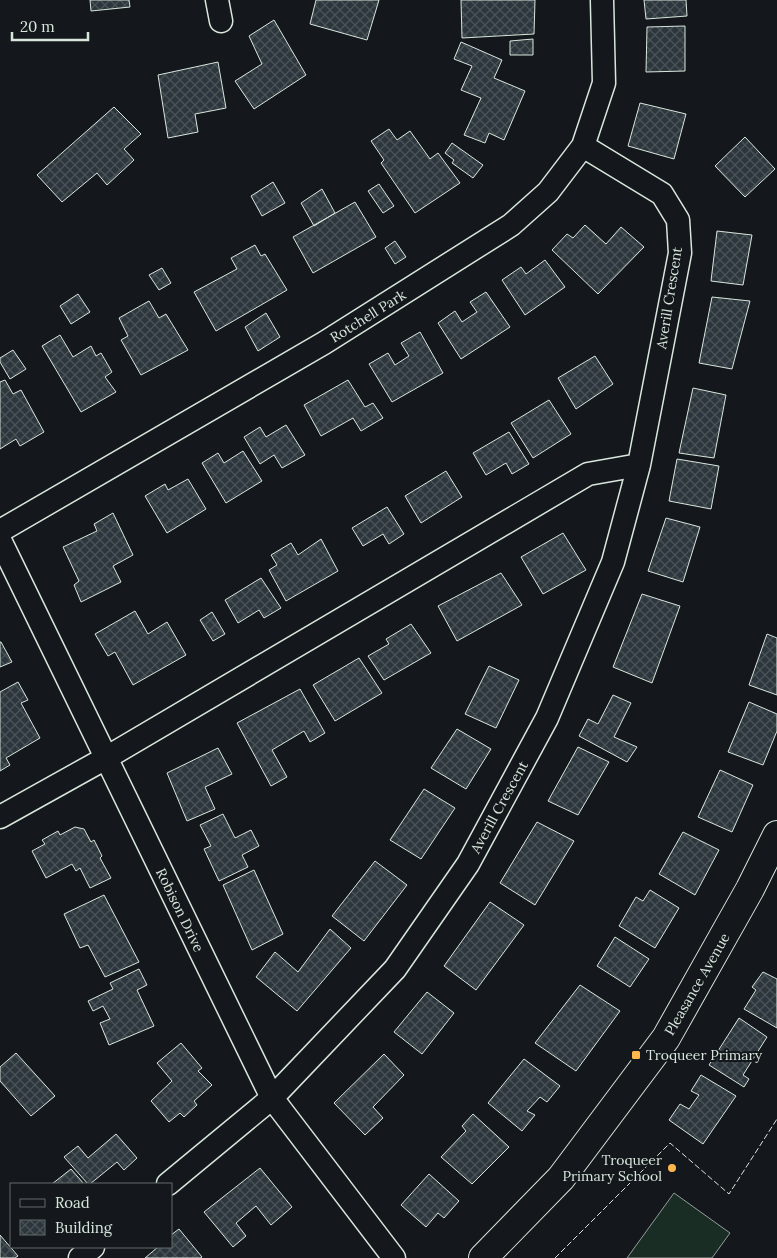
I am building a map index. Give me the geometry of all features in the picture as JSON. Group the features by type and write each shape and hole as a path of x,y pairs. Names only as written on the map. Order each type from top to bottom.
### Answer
{"main road":[{"name":"Pleasance Avenue","path":"483,1258 561,1178 666,1038 750,889 777,835"}],"street":[{"name":"Rotchell Park","path":"0,531 324,343 511,226 548,192 583,146 604,83 602,0"},
{"name":"Averill Crescent","path":"169,1183 272,1098 394,970 468,864 548,718 613,562 639,466 680,253 678,220 662,194 583,146"},
{"path":"0,818 106,758 588,474 639,466"},
{"name":"Robison Drive","path":"0,540 272,1098 394,1258"},
{"path":"80,1258 92,1248"}],"green space":[{"path":"674,1193 730,1233 712,1258 627,1258"}],"building":[{"path":"90,0 129,0 130,7 91,11"},
{"path":"316,0 379,0 367,40 310,24"},
{"path":"461,0 535,0 534,34 462,38"},
{"path":"644,0 686,0 687,16 646,19"},
{"path":"274,20 306,75 254,109 235,81 262,64 249,36"},
{"path":"685,26 685,71 646,72 647,27"},
{"path":"533,39 533,55 510,55 510,41"},
{"path":"461,42 502,60 494,78 525,91 504,140 489,133 485,143 464,135 481,98 461,90 472,66 454,59"},
{"path":"218,62 226,108 195,114 198,132 168,138 158,75"},
{"path":"640,103 686,114 674,159 628,146"},
{"path":"114,107 141,134 124,149 134,160 107,185 97,173 62,202 37,175"},
{"path":"389,129 397,140 410,131 430,159 438,153 460,183 415,213 381,163 384,160 371,141"},
{"path":"745,137 775,169 745,197 715,166"},
{"path":"452,143 483,165 473,178 452,163 454,160 445,153"},
{"path":"273,182 285,203 262,216 251,196"},
{"path":"379,184 394,206 383,213 368,191"},
{"path":"322,189 335,213 314,226 301,203"},
{"path":"355,202 376,237 313,273 293,237"},
{"path":"585,225 606,244 621,227 644,247 598,294 552,250 567,234 573,238"},
{"path":"717,231 752,235 743,285 711,281"},
{"path":"395,241 406,257 395,264 385,248"},
{"path":"255,245 261,256 265,254 287,290 216,331 194,292 237,269 231,258"},
{"path":"545,260 565,287 525,315 502,280 521,267 526,274"},
{"path":"162,268 171,283 159,290 149,275"},
{"path":"486,292 510,327 461,359 438,323 455,311 462,322 477,312 470,302"},
{"path":"78,294 90,312 71,324 60,306"},
{"path":"712,297 750,301 732,369 699,363"},
{"path":"149,301 159,318 166,314 188,350 141,375 121,340 128,336 119,318"},
{"path":"266,313 280,337 258,351 245,327"},
{"path":"420,332 443,373 392,402 369,364 388,353 395,365 409,356 401,343"},
{"path":"60,335 73,357 91,346 96,356 101,353 112,372 105,377 116,392 81,412 42,346"},
{"path":"13,350 26,369 10,379 0,362 0,358"},
{"path":"595,356 613,384 576,409 558,378"},
{"path":"5,380 13,394 21,390 44,432 20,446 16,439 0,449 0,382"},
{"path":"348,380 365,407 373,403 383,418 361,431 353,418 321,436 304,405"},
{"path":"693,388 726,395 714,458 679,453"},
{"path":"549,400 571,434 533,458 511,423"},
{"path":"286,425 305,455 282,468 274,455 260,464 244,437 260,427 266,437"},
{"path":"509,432 529,464 512,474 506,463 486,475 473,453"},
{"path":"243,451 262,481 226,503 202,463 218,453 224,463"},
{"path":"677,459 719,466 711,509 669,501"},
{"path":"446,471 462,497 421,523 405,496"},
{"path":"188,479 206,509 167,533 145,496 165,484 168,490"},
{"path":"387,507 404,534 389,544 383,534 363,546 352,528"},
{"path":"113,513 133,555 113,566 121,582 81,602 74,585 79,581 63,547 97,531 94,524"},
{"path":"666,518 700,527 683,582 648,571"},
{"path":"563,533 586,570 543,594 521,557"},
{"path":"321,539 338,571 286,601 269,570 277,565 271,555 291,543 298,555"},
{"path":"501,573 522,605 457,641 438,606"},
{"path":"261,578 281,608 264,618 259,610 238,623 225,600"},
{"path":"642,594 680,606 652,683 613,667"},
{"path":"135,611 148,634 167,622 186,655 133,685 115,652 108,656 95,634"},
{"path":"212,612 225,634 213,641 200,620"},
{"path":"411,624 431,653 384,680 368,656 389,644 386,639"},
{"path":"767,634 777,638 777,695 749,685"},
{"path":"0,642 12,662 0,667"},
{"path":"359,658 382,693 335,721 313,685"},
{"path":"489,666 519,680 496,728 465,714"},
{"path":"18,682 28,700 21,703 40,738 6,758 10,765 0,771 0,692"},
{"path":"300,689 325,733 310,742 304,731 272,750 287,777 271,786 237,723"},
{"path":"613,695 631,703 614,737 637,747 627,762 579,736 588,719 598,724"},
{"path":"749,702 777,714 777,731 763,765 728,752"},
{"path":"457,729 491,749 466,789 431,768"},
{"path":"578,747 609,762 578,815 548,801"},
{"path":"218,748 232,774 205,787 215,809 187,821 167,773"},
{"path":"720,770 753,785 732,832 698,817"},
{"path":"424,789 455,808 421,859 390,840"},
{"path":"223,814 235,838 251,830 259,846 242,855 248,867 219,881 204,849 211,846 200,825"},
{"path":"537,822 574,841 535,905 500,883"},
{"path":"75,827 84,829 91,842 94,840 102,856 100,858 111,878 90,888 80,868 76,871 72,864 46,878 32,851 45,844 42,840 58,831 60,835"},
{"path":"683,832 719,850 695,895 659,874"},
{"path":"375,861 407,885 364,941 332,916"},
{"path":"254,870 283,934 252,950 223,885"},
{"path":"650,890 679,908 655,948 619,926 636,897 643,901"},
{"path":"104,895 139,962 105,977 88,945 80,948 64,914"},
{"path":"490,902 524,925 476,990 444,966"},
{"path":"330,929 351,948 297,1011 256,977 275,952 298,972"},
{"path":"615,937 649,959 630,987 597,966"},
{"path":"139,969 147,985 137,990 154,1026 109,1045 100,1023 110,1019 103,1006 93,1011 88,1001 113,989 110,983"},
{"path":"763,972 777,979 777,1028 744,1009 756,990 752,987"},
{"path":"580,985 620,1011 576,1071 535,1043"},
{"path":"427,992 454,1013 422,1054 394,1032"},
{"path":"739,1018 767,1037 743,1075 749,1079 744,1087 709,1065"},
{"path":"181,1043 202,1068 198,1071 212,1085 194,1101 197,1105 184,1117 180,1113 169,1122 151,1101 172,1081 157,1063"},
{"path":"16,1053 55,1096 31,1116 0,1081 0,1067"},
{"path":"384,1054 404,1075 373,1107 383,1118 365,1135 334,1103"},
{"path":"524,1059 560,1086 547,1102 540,1097 527,1111 535,1115 522,1131 488,1103"},
{"path":"701,1075 736,1096 703,1144 669,1120 680,1104 689,1109 699,1095 691,1091"},
{"path":"473,1114 509,1147 472,1184 441,1157 466,1131 462,1126"},
{"path":"116,1134 137,1158 124,1170 117,1162 91,1183 87,1183 64,1157 78,1146 88,1158"},
{"path":"260,1168 292,1207 271,1225 256,1206 236,1223 246,1236 233,1247 204,1212"},
{"path":"71,1169 83,1183 53,1183"},
{"path":"429,1174 459,1201 444,1218 438,1213 426,1227 401,1205"},
{"path":"179,1229 202,1257 145,1258 157,1248 172,1248 172,1234"},
{"path":"0,1235 18,1256 15,1258 0,1258"}],"fence":[{"path":"555,1258 670,1143 729,1194 777,1119"}],"place":[{"name":"Troqueer Primary","path":"636,1055"},
{"name":"Troqueer Primary School","path":"672,1168"}]}
